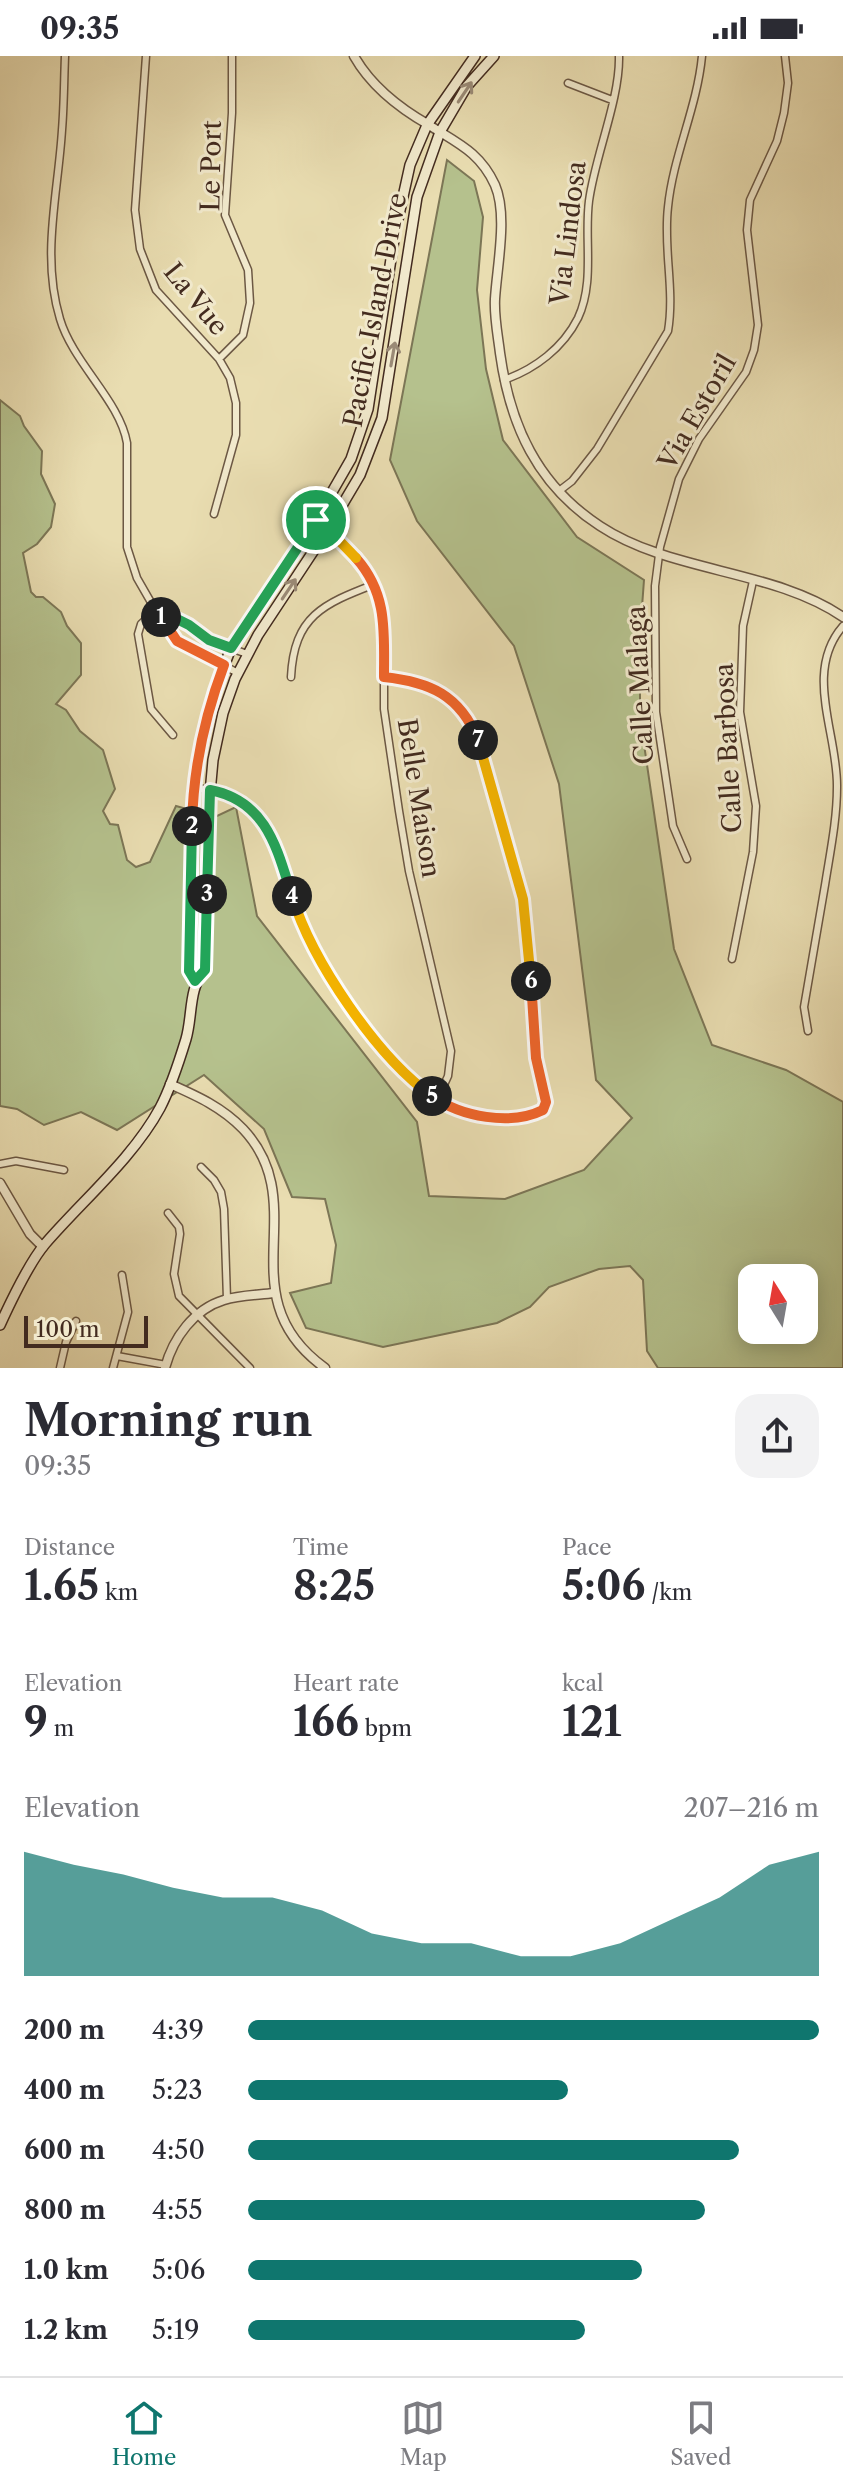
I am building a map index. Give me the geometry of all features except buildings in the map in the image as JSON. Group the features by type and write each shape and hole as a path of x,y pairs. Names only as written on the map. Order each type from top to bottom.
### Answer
{"main road":[{"name":"Pacific Island Drive","path":"195,981 189,971 193,787 213,695 231,648 316,520 351,459 368,409 395,233 410,165 427,125 475,56"},
{"name":"Pacific Island Drive","path":"0,1325 43,1247 131,1149 160,1108 170,1084 189,1025 195,981 205,970 210,790 223,713 247,654 360,475 382,418 417,197 440,132 467,86 494,56"}],"street":[{"path":"65,56 62,130 50,241 50,269 61,322 71,344 124,428 127,443 127,547 137,578 177,641 238,673"},
{"name":"La Vue","path":"146,56 135,210 140,249 156,290 219,359 230,378 236,403 237,426 232,453 214,514"},
{"name":"Le Port","path":"219,359 243,335 250,303 248,270 225,215 232,113 232,56"},
{"path":"354,56 376,85 394,101 427,125 463,144 476,156 494,184 500,212 495,304 504,380 518,428 546,477 600,526 636,546 809,598 843,617"},
{"name":"Via Lindosa","path":"504,380 524,373 551,353 565,339 582,309 588,258 589,203 619,56"},
{"path":"559,491 572,481 597,449 668,331 671,290 667,210 698,87 702,56"},
{"name":"Via Estoril","path":"661,554 660,547 679,479 699,439 746,372 754,350 758,325 747,230 750,200 777,141 784,113 788,83 785,56"},
{"path":"568,83 612,100"},
{"name":"Belle Maison","path":"316,520 359,561 375,584 384,625 387,728 409,871 451,1051 448,1076 437,1100"},
{"name":"Calle Malaga","path":"661,554 655,586 656,712 673,826 687,859"},
{"name":"Calle Barbosa","path":"732,959 753,852 756,806 740,712 743,626 753,581"},
{"path":"291,677 292,656 298,636 311,617 346,595 375,584"},
{"path":"157,609 189,625 209,640 247,654"},
{"path":"157,609 141,624 138,634 151,709 173,735"},
{"path":"808,1031 804,1007 832,842 837,787 823,687 824,666 835,636 843,626"},
{"path":"193,787 235,798 267,828 278,850 303,927 329,974 395,1064 414,1083 437,1100 460,1110 487,1116 512,1118 543,1110 546,1102 536,1058 523,899 484,757 468,718 454,702 425,684 384,677"},
{"path":"170,1084 228,1115 245,1131 258,1151 272,1189 276,1211 272,1267 280,1315 301,1349 325,1368"},
{"path":"0,1164 16,1161 64,1170"},
{"path":"201,1167 221,1192 227,1299"},
{"path":"0,1183 30,1234 43,1247"},
{"path":"168,1213 179,1227 180,1234 174,1274 179,1296 250,1368"},
{"path":"113,1368 128,1312 122,1275"},
{"path":"117,1356 165,1366 182,1332 198,1313 227,1299 274,1293"},
{"path":"60,1368 66,1342 76,1321"}],"green space":[{"path":"447,160 474,181 483,217 477,290 486,369 503,440 577,537 644,580 640,634 640,717 674,949 712,1045 786,1070 843,1102 843,1368 658,1368 647,1351 643,1280 630,1266 599,1269 549,1287 530,1307 497,1323 383,1347 306,1328 290,1293 331,1283 336,1245 325,1199 292,1197 264,1129 204,1075 117,1130 81,1112 44,1125 17,1109 0,1106 0,400 20,416 42,451 41,474 55,504 51,527 37,544 23,553 31,592 36,597 43,597 61,612 67,626 81,643 81,675 56,704 66,710 80,731 103,750 115,789 103,811 110,824 118,825 127,860 136,867 150,862 176,806 215,817 236,807 257,916 417,1122 429,1196 505,1199 584,1170 632,1118 596,1080 559,784 514,646 417,521 390,460"}],"route":[{"path":"316,520 359,561 375,584 384,625 384,677 425,684 454,702 468,718 484,757 527,923 536,1058 546,1102 543,1110 533,1115 512,1118 460,1110 437,1100 395,1064 354,1011 317,953 303,927 278,850 267,828 235,798 210,790 205,970 195,981 189,971 193,787 202,735 224,665 177,641 164,625 157,609 189,625 209,640 231,648 316,520"}]}
